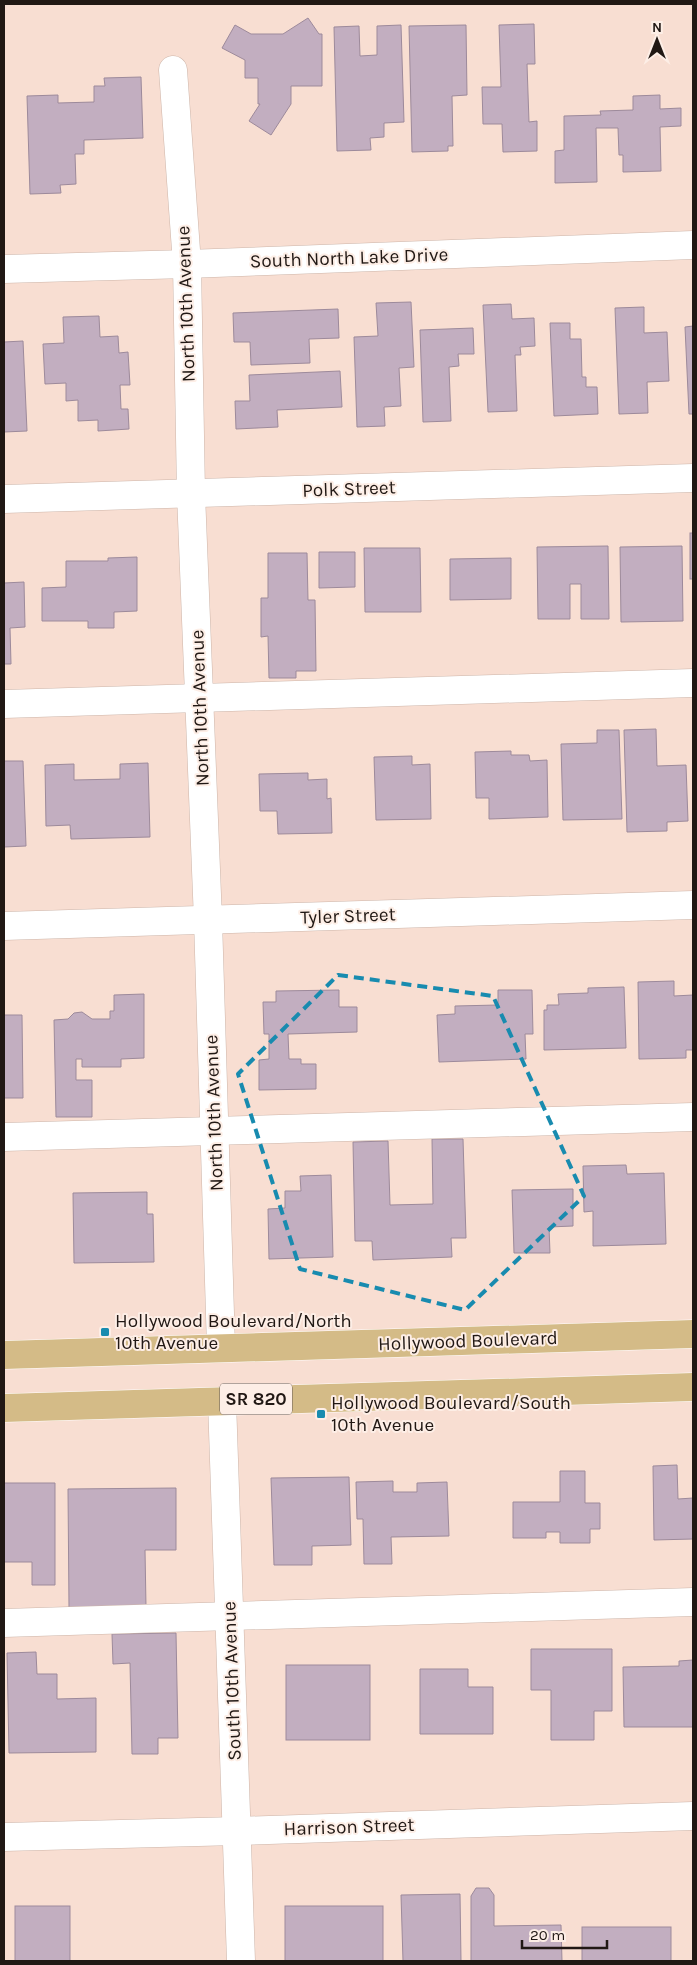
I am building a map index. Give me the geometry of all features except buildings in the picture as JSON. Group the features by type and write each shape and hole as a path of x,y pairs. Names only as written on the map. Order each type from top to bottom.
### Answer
{"main road":[{"name":"Hollywood Boulevard","path":"4,1355 693,1334"},
{"name":"SR 820","path":"4,1408 693,1387"}],"street":[{"name":"North 10th Avenue","path":"173,70 187,264 191,494 208,920 221,1347"},
{"name":"South North Lake Drive","path":"4,269 693,245"},
{"name":"Polk Street","path":"4,499 693,478"},
{"path":"4,704 693,683"},
{"name":"Tyler Street","path":"4,926 693,905"},
{"path":"4,1137 693,1117"},
{"name":"South 10th Avenue","path":"222,1401 241,1961"},
{"path":"4,1623 693,1602"},
{"name":"Harrison Street","path":"4,1837 693,1816"}],"highlighted area":[{"path":"338,975 493,996 584,1196 465,1310 300,1269 238,1074"}],"place":[{"name":"Hollywood Boulevard/North 10th Avenue","path":"105,1332"},
{"name":"Hollywood Boulevard/South 10th Avenue","path":"321,1414"}]}
